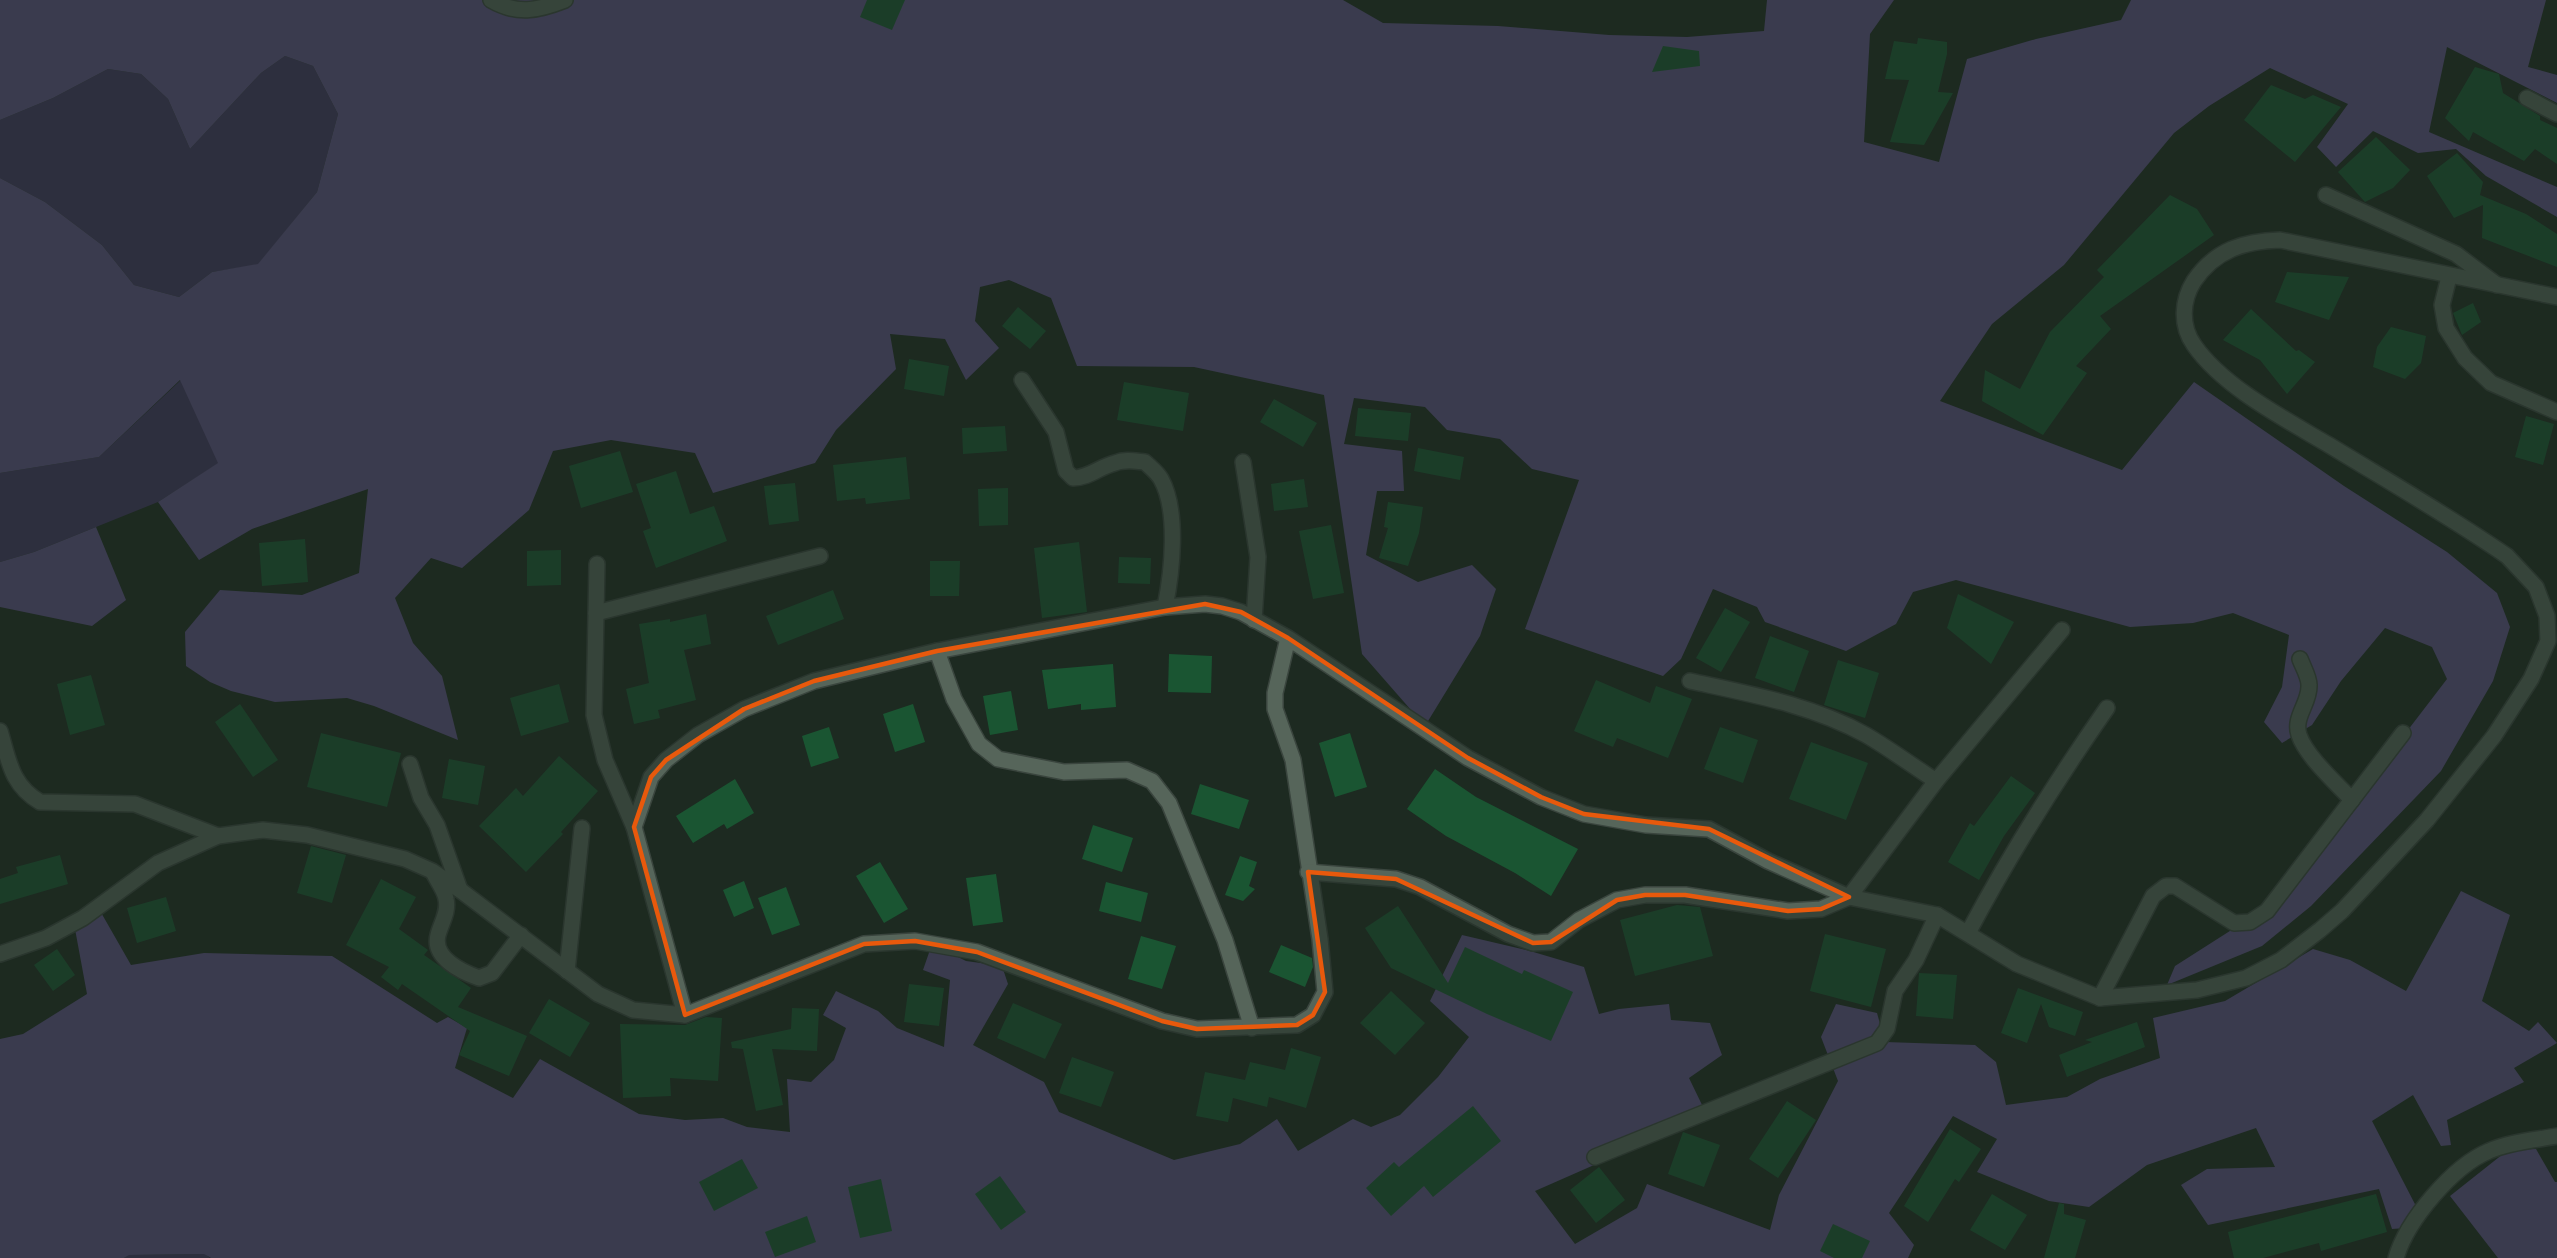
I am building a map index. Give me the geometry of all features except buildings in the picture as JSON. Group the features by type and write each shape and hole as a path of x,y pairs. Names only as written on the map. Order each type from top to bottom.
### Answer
{"street":[{"path":"491,0 510,10 527,10 565,0"},
{"path":"2527,98 2557,114"},
{"path":"2326,195 2456,254 2497,285"},
{"path":"634,827 651,777 666,760 698,735 744,709 814,681 937,651 1165,608 1205,604 1222,606 1288,638 1468,758 1541,797 1594,815 1646,825 1709,829 1768,861 1849,897 1938,915 2017,964 2100,998 2197,990 2246,978 2281,960 2342,911 2427,820 2494,736 2531,679 2548,641 2547,616 2536,587 2507,556 2269,408 2221,374 2194,344 2184,323 2186,295 2202,269 2225,250 2255,240 2280,240 2449,277 2557,297"},
{"path":"2449,277 2442,304 2446,328 2465,358 2491,383 2557,412"},
{"path":"1022,380 1056,432 1066,471 1073,478 1084,478 1113,463 1125,460 1144,462 1161,479 1171,514 1170,583 1165,608"},
{"path":"1243,462 1258,557 1254,620"},
{"path":"596,613 820,556"},
{"path":"597,564 594,715 605,760 634,827 685,1015"},
{"path":"1308,872 1396,879 1420,887 1508,934 1533,943 1551,942 1580,920 1617,900 1645,895 1685,895 1788,911 1821,909 1849,897 1936,781 2062,630"},
{"path":"0,954 46,938 83,918 158,863 218,836 263,830 307,835 380,852 432,872 460,890 598,994 625,1007 685,1015 864,944 915,941 977,952 1162,1021 1197,1029 1297,1025 1313,1015 1325,992 1320,939 1308,872 1293,760 1275,709 1275,693 1288,638"},
{"path":"937,651 954,699 979,744 998,759 1064,772 1127,770 1152,781 1169,803 1225,940 1252,1028"},
{"path":"2300,659 2310,684 2307,700 2299,716 2298,733 2318,763 2352,800"},
{"path":"1690,681 1777,700 1840,724 1866,735 1936,781"},
{"path":"1968,933 2010,854 2107,708"},
{"path":"0,731 15,780 28,795 40,802 135,804 218,836"},
{"path":"2100,998 2153,896 2166,886 2175,886 2234,923 2250,922 2267,911 2403,732"},
{"path":"410,764 421,798 437,825 460,890"},
{"path":"567,971 582,828"},
{"path":"432,872 446,898 447,908 437,937 438,948 453,966 479,978 492,973 521,935"},
{"path":"1595,1157 1877,1043 1887,1029 1895,992 1916,960 1938,915"},
{"path":"2396,1258 2413,1224 2446,1180 2488,1151 2557,1136"}],"highlighted area":[{"path":"1205,604 1241,612 1288,638 1468,758 1541,797 1584,814 1709,829 1849,897 1821,909 1788,911 1685,895 1645,895 1617,900 1551,942 1533,943 1396,879 1308,872 1325,992 1313,1015 1297,1025 1197,1029 1162,1021 977,952 915,941 864,944 685,1015 634,827 651,777 666,760 744,709 814,681 937,651"}],"shaded area":[{"path":"0,0 1343,0 1383,23 1498,26 1609,35 1687,37 1764,31 1767,0 1894,0 1870,34 1864,142 1939,162 1967,59 2036,39 2121,20 2131,0 2546,0 2528,67 2557,75 2557,103 2447,47 2429,132 2557,187 2557,217 2486,176 2456,149 2418,153 2373,131 2336,167 2317,147 2348,104 2270,68 2209,106 2174,133 2064,265 1992,324 1940,401 2122,470 2194,382 2344,486 2447,552 2497,593 2510,627 2493,681 2441,771 2311,906 2262,946 2167,985 2175,966 2233,929 2300,871 2447,679 2432,647 2385,628 2341,681 2312,725 2282,743 2264,722 2282,687 2289,635 2233,613 2193,623 2130,627 1956,580 1913,592 1896,624 1846,651 1765,622 1757,607 1713,589 1681,659 1663,676 1525,629 1579,480 1532,469 1500,439 1447,430 1425,407 1354,398 1344,444 1402,451 1404,491 1377,491 1366,555 1418,582 1472,565 1496,589 1480,636 1425,726 1362,654 1324,395 1194,367 1077,366 1051,298 1009,280 980,287 975,321 999,348 966,380 945,339 890,334 896,369 836,430 815,463 713,493 695,453 611,440 553,451 529,510 462,568 431,558 395,598 413,643 442,676 458,740 374,706 347,698 275,702 231,691 210,682 186,666 185,632 220,590 302,595 359,573 368,489 252,529 199,560 158,502 218,463 180,380 99,457 0,473 0,178 45,202 102,245 134,285 179,297 212,272 258,264 317,192 338,114 313,66 285,56 261,73 190,149 168,99 141,74 108,69 53,98 0,120"},
{"path":"285,56 313,66 338,114 317,192 258,265 212,272 179,297 134,285 102,245 45,202 0,178 0,120 53,98 108,69 141,74 168,99 190,149 261,73"},
{"path":"181,380 219,463 158,502 34,552 0,562 0,473 99,457"},
{"path":"96,527 126,600 92,626 0,607 0,562 34,552"},
{"path":"2461,891 2510,915 2482,1001 2529,1031 2538,1022 2557,1043 2514,1068 2524,1082 2447,1120 2451,1145 2441,1146 2413,1095 2372,1121 2418,1210 2406,1228 2392,1229 2379,1189 2208,1225 2181,1185 2207,1169 2275,1167 2256,1128 2147,1165 2089,1207 2049,1201 1977,1172 1997,1139 1953,1116 1889,1213 1914,1245 1908,1258 211,1258 204,1254 129,1255 124,1258 0,1258 0,1039 23,1034 87,994 75,929 99,909 131,965 204,953 332,956 437,1023 448,1017 467,1028 455,1068 513,1098 540,1059 639,1114 685,1120 723,1118 747,1127 790,1132 787,1079 811,1082 834,1060 846,1028 823,1015 836,991 878,1011 897,1028 944,1047 950,980 923,970 932,944 966,961 1002,966 1008,984 973,1045 1044,1082 1059,1112 1174,1160 1240,1144 1277,1119 1298,1151 1353,1119 1371,1127 1400,1115 1438,1077 1469,1037 1430,1001 1462,935 1584,967 1599,1014 1619,1009 1669,1004 1671,1020 1710,1023 1722,1055 1689,1078 1704,1109 1635,1147 1535,1191 1575,1244 1637,1208 1647,1184 1770,1230 1779,1195 1838,1081 1821,1037 1836,1004 1877,1013 1885,1042 1975,1045 1996,1062 2006,1105 2067,1097 2100,1079 2160,1058 2153,1018 2225,1001 2313,949 2350,960 2406,991"},
{"path":"2536,1149 2557,1182 2557,1258 2498,1258 2450,1196 2508,1150"},
{"path":"205,1254 210,1258 124,1258 128,1255"}]}
